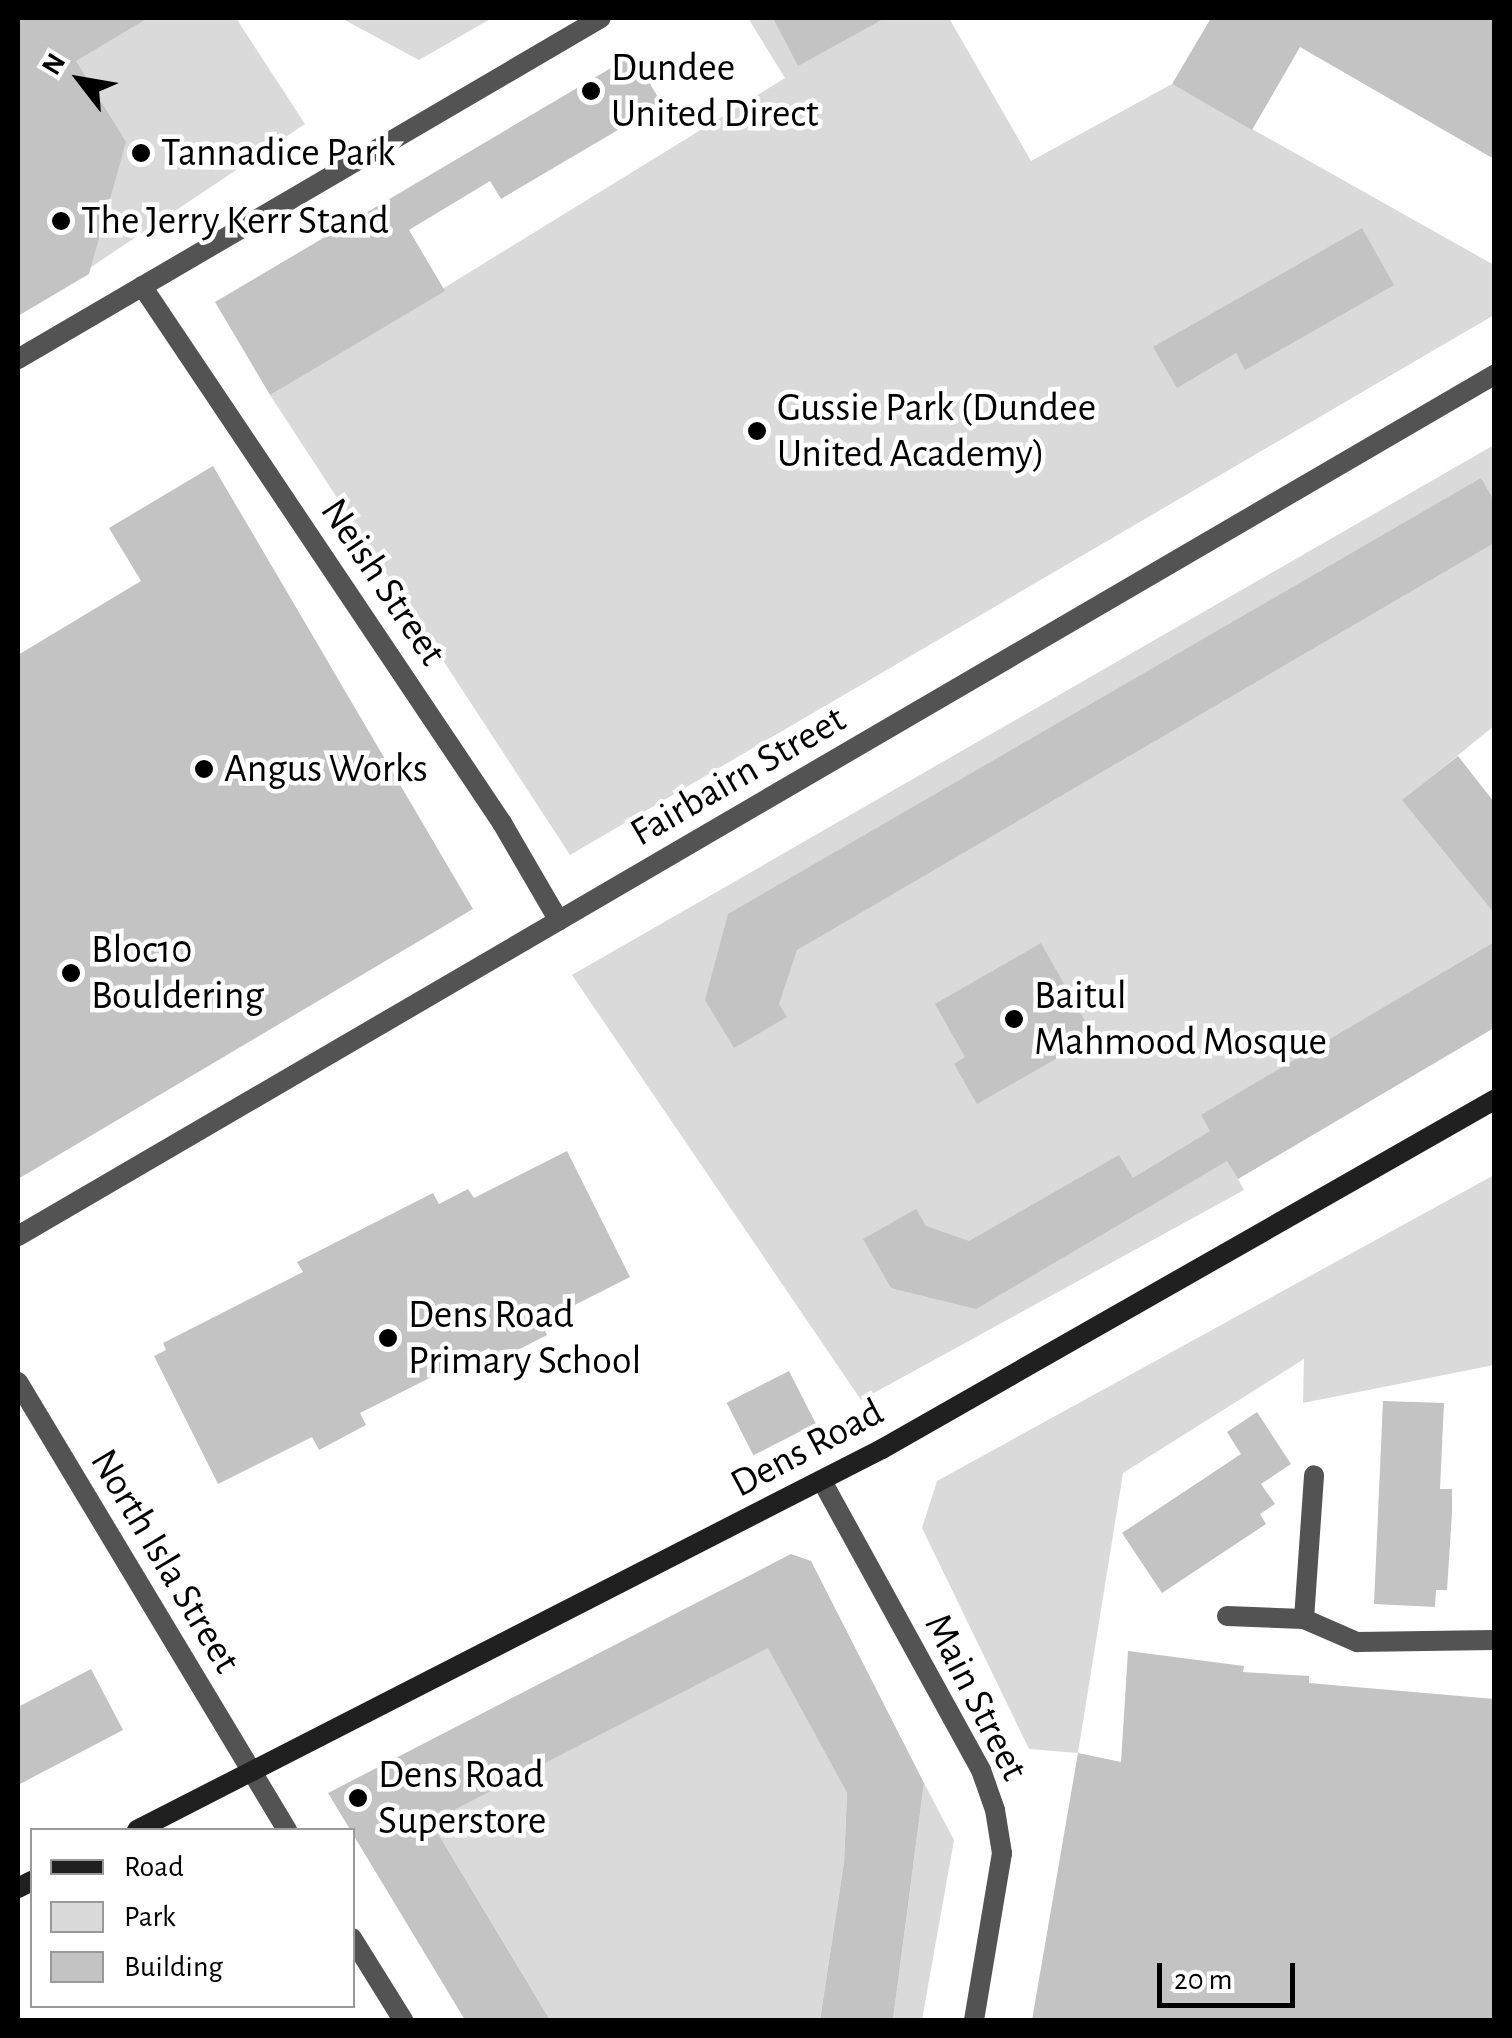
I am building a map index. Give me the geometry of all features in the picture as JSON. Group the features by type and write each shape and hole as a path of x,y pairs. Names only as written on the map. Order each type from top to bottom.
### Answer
{"main road":[{"name":"Dens Road","path":"141,1828 253,1775 822,1482 1494,1100"}],"street":[{"path":"18,359 600,18"},
{"name":"Neish Street","path":"142,286 502,823 560,921"},
{"name":"Fairbairn Street","path":"18,1236 1494,375"},
{"name":"North Isla Street","path":"18,1382 286,1828"},
{"path":"1304,1619 1314,1475"},
{"name":"Main Street","path":"822,1482 980,1770 995,1810 1002,1853 974,2020"},
{"path":"1228,1616 1304,1619 1357,1642 1494,1640"},
{"path":"355,1943 403,2020"}],"green space":[{"name":"Tannadice Park","path":"18,18 236,18 305,124 18,316"},
{"path":"341,18 492,18 419,60"},
{"name":"Gussie Park (Dundee United Academy)","path":"748,18 949,18 1031,161 1172,84 1494,265 1494,315 570,855 270,395 785,78"},
{"path":"1494,445 1494,726 1403,800 1494,913 1494,942 1202,1115 1244,1190 861,1400 572,975"},
{"path":"1494,1175 1494,1365 1303,1403 1304,1359 1123,1473 1078,1753 1029,1749 922,1528 937,1481"},
{"path":"768,1647 847,1793 844,1862 820,2020 550,2020 431,1822"},
{"path":"924,1783 954,1840 922,2020 893,2020"}],"building":[{"path":"18,18 148,18 76,61 126,142 89,274 18,316"},
{"path":"773,18 885,18 798,66"},
{"path":"1211,18 1494,18 1494,159 1300,47 1252,130 1172,84"},
{"path":"633,55 662,104 501,199 490,181 409,230 445,291 270,395 215,302"},
{"path":"1362,228 1394,285 1245,370 1236,353 1177,388 1153,347"},
{"name":"Angus Works","path":"213,466 473,909 18,1179 18,655 141,581 109,528"},
{"path":"1481,478 1494,501 1494,543 797,950 779,1004 787,1017 734,1048 705,1000 728,914"},
{"path":"1458,756 1494,802 1494,913 1402,800"},
{"path":"1494,942 1494,1028 1238,1179 1227,1161 976,1309 891,1288 863,1239 916,1209 926,1226 969,1241 1119,1155 1133,1178 1210,1131 1201,1115"},
{"name":"Baitul Mahmood Mosque","path":"1041,943 1094,1037 977,1104 954,1064 965,1057 935,1004"},
{"name":"Dens Road Primary School","path":"567,1151 630,1277 541,1322 547,1335 496,1361 489,1348 360,1413 366,1425 319,1450 312,1437 218,1484 154,1356 166,1350 163,1343 303,1272 297,1262 433,1193 439,1204 468,1189 474,1198"},
{"path":"789,1371 816,1424 753,1455 727,1403"},
{"path":"1383,1401 1444,1403 1440,1489 1452,1489 1452,1513 1447,1590 1436,1590 1435,1607 1374,1604"},
{"path":"1257,1412 1291,1464 1261,1484 1275,1504 1260,1514 1266,1524 1162,1593 1122,1533 1241,1454 1227,1432"},
{"path":"791,1554 811,1561 924,1783 893,2020 820,2020 844,1862 847,1793 768,1648 431,1822 550,2020 465,2020 355,1838 355,1828 349,1828 328,1793"},
{"path":"1128,1651 1244,1666 1243,1672 1309,1676 1309,1683 1494,1699 1494,2020 1032,2020 1078,1753 1121,1762"},
{"path":"91,1669 123,1730 18,1785 18,1707"}],"place":[{"name":"Dundee United Direct","path":"591,91"},
{"name":"Tannadice Park","path":"141,153"},
{"name":"The Jerry Kerr Stand","path":"61,221"},
{"name":"Gussie Park (Dundee United Academy)","path":"757,431"},
{"name":"Angus Works","path":"204,769"},
{"name":"Bloc10 Bouldering","path":"71,973"},
{"name":"Baitul Mahmood Mosque","path":"1014,1019"},
{"name":"Dens Road Primary School","path":"388,1338"},
{"name":"Dens Road Superstore","path":"358,1798"}]}
